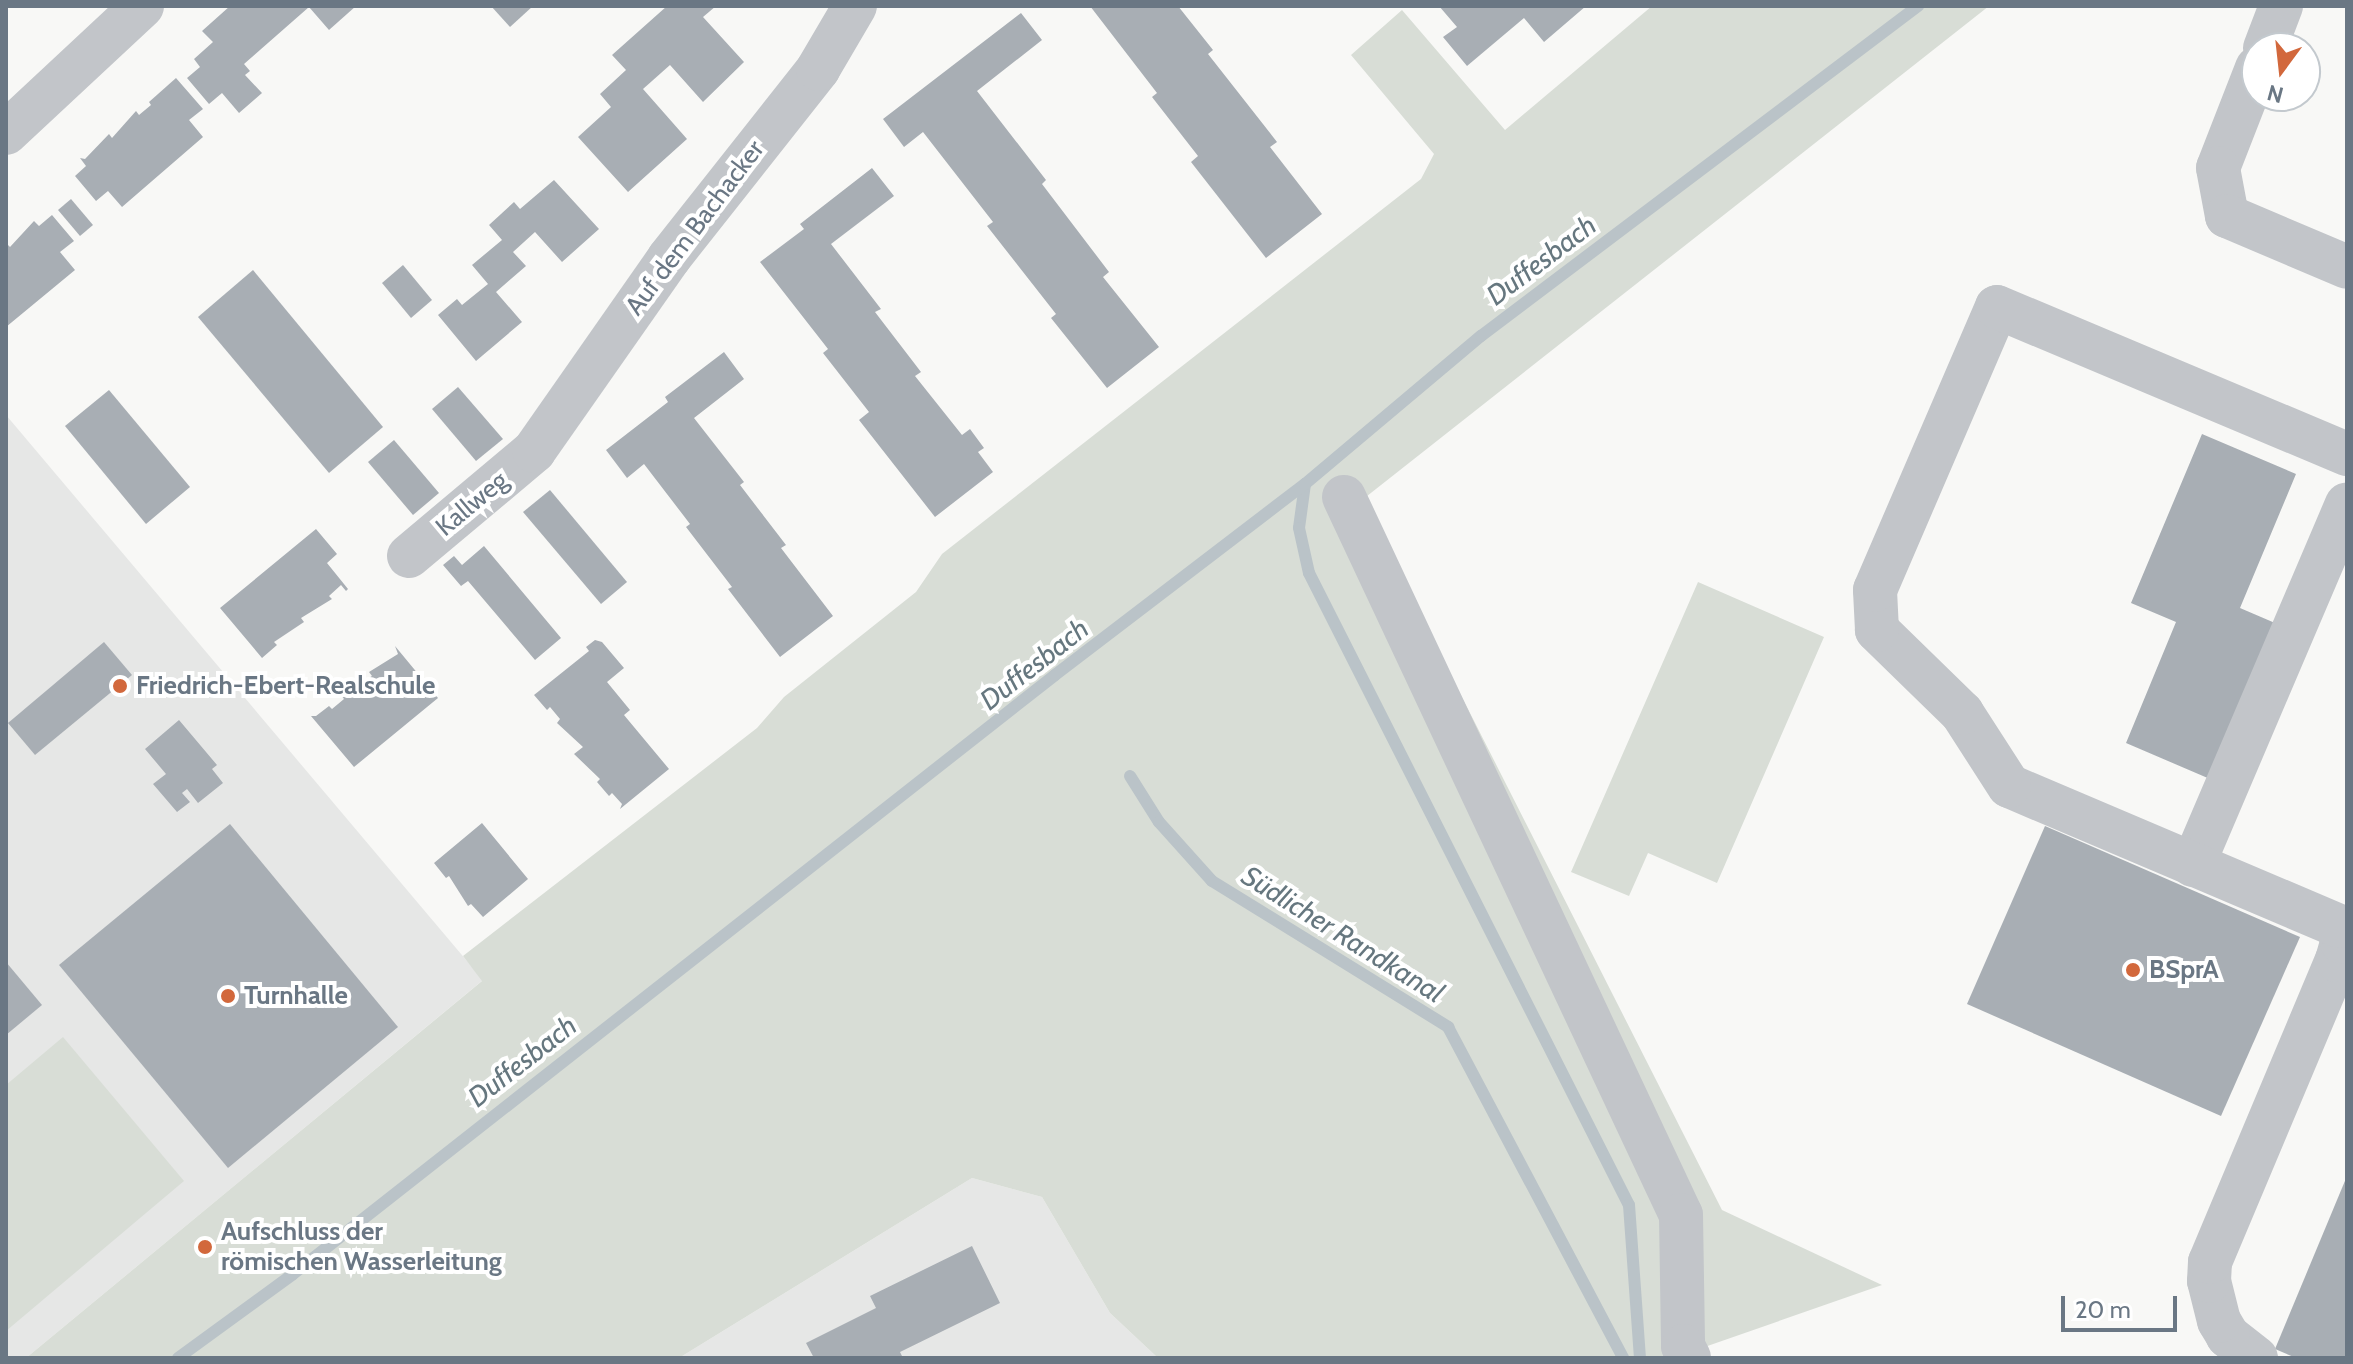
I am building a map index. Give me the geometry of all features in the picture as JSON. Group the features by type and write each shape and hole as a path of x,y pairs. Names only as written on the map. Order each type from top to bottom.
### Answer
{"street":[{"path":"6,133 142,6"},
{"name":"Auf dem Bachacker","path":"534,451 669,258 818,69 855,6"},
{"path":"2271,32 2281,6"},
{"path":"2241,109 2218,168 2227,216 2347,267"},
{"path":"2256,1358 2228,1336 2219,1321 2209,1281 2210,1262 2337,960 2342,942 2339,926 2009,786 1962,713 1877,630 1875,590 1997,307 2347,454"},
{"name":"Kallweg","path":"409,556 534,451"},
{"path":"1344,497 1681,1215 1683,1346 1689,1358"},
{"path":"2193,865 2347,504"}],"shaded area":[{"path":"1652,6 1989,6 1362,500 1722,1210 1882,1285 1673,1358 1158,1358 1110,1313 1042,1197 972,1178 679,1358 26,1358 482,981 463,956 757,728 784,697 916,592 942,554 1421,179 1434,154 1351,55 1402,10 1505,130"},
{"name":"Friedrich-Ebert-Realschule","path":"6,415 483,980 26,1358 6,1358"},
{"path":"1698,582 1824,637 1717,883 1648,853 1629,896 1571,872"},
{"path":"63,1037 184,1181 6,1331 6,1085"},
{"path":"972,1178 1042,1197 1110,1313 1158,1358 679,1358"}],"building":[{"path":"230,6 356,6 329,30 309,7 244,64 250,71 245,75 262,93 239,113 222,93 209,104 187,78 200,67 194,59 213,42 202,31"},
{"path":"491,6 533,6 510,27"},
{"path":"667,6 716,6 703,17 744,62 703,102 670,65 643,89 687,139 628,192 578,137 611,107 600,94 626,70 612,55"},
{"path":"1090,6 1178,6 1213,50 1208,54 1277,142 1270,147 1322,214 1266,258 1191,162 1198,156 1152,97 1157,93"},
{"path":"1439,6 1586,6 1544,42 1524,18 1467,66 1443,37 1457,27"},
{"path":"1021,13 1042,40 977,91 1046,180 1042,184 1109,272 1103,277 1159,347 1107,388 1051,318 1056,314 987,226 993,222 923,132 904,147 883,119"},
{"path":"176,78 203,109 189,120 203,137 122,207 108,191 96,201 75,176 86,166 80,158 85,159 109,134 112,138 136,111 139,115"},
{"path":"872,168 894,196 831,244 881,309 875,312 921,372 915,376 962,435 970,429 984,448 978,452 993,472 935,517 859,420 869,412 823,353 828,349 760,262 804,229 800,224"},
{"path":"554,180 599,229 562,262 535,232 513,252 526,266 496,292 522,322 476,361 438,315 457,299 462,305 488,284 472,265 502,240 489,225 514,202 520,209"},
{"path":"71,199 93,225 80,236 58,210"},
{"path":"52,215 74,241 60,252 75,270 6,327 6,243 10,247 34,221 39,226"},
{"path":"403,265 432,300 411,318 382,283"},
{"path":"253,270 383,427 329,473 198,317"},
{"path":"724,352 744,379 694,418 744,482 740,485 786,545 781,548 833,616 780,657 728,589 732,587 686,527 690,524 644,464 627,478 606,450 668,402 665,397"},
{"path":"458,387 503,439 476,461 432,409"},
{"path":"109,390 190,487 146,524 65,426"},
{"path":"2202,434 2296,474 2240,608 2275,623 2210,779 2126,743 2176,622 2131,603"},
{"path":"394,440 439,493 413,515 368,462"},
{"path":"550,490 627,582 601,604 523,512"},
{"path":"316,529 337,554 327,563 348,589 346,591 341,585 329,596 332,599 301,618 304,622 274,642 277,645 262,658 220,608"},
{"path":"484,546 561,638 535,660 468,581 461,586 443,565 454,556 462,565"},
{"path":"595,640 602,642 624,668 607,682 630,710 624,715 669,769 620,809 622,804 612,793 609,796 597,782 600,779 574,754 583,747 557,723 560,719 550,707 547,710 534,695 589,651 586,647"},
{"path":"104,642 132,675 35,755 8,723"},
{"path":"395,646 438,698 354,767 311,716 316,716 329,706 332,709 344,699 341,695 372,676 369,672 398,654"},
{"path":"179,720 217,765 212,769 223,783 198,803 187,789 182,793 190,802 177,812 153,784 166,774 145,749"},
{"path":"482,823 528,879 483,917 471,904 468,906 449,876 446,878 434,863"},
{"name":"Turnhalle","path":"230,824 398,1027 228,1168 59,965"},
{"name":"BSprA","path":"2045,826 2300,937 2221,1116 1967,1004"},
{"path":"6,962 42,1005 6,1035"},
{"path":"2347,1176 2347,1358 2296,1358 2275,1349"},
{"path":"972,1246 1000,1303 900,1352 903,1358 814,1358 806,1343 876,1308 870,1296"}],"waterway":[{"name":"Duffesbach","path":"178,1358 293,1274 1055,675 1305,484 1481,336 1918,6"},
{"path":"1305,484 1299,528 1309,573 1629,1205 1640,1358"},
{"name":"Südlicher Randkanal","path":"1130,776 1159,822 1212,881 1448,1027 1623,1358"}],"place":[{"name":"Friedrich-Ebert-Realschule","path":"120,686"},
{"name":"BSprA","path":"2133,970"},
{"name":"Turnhalle","path":"228,996"},
{"name":"Aufschluss der römischen Wasserleitung","path":"205,1247"}]}
